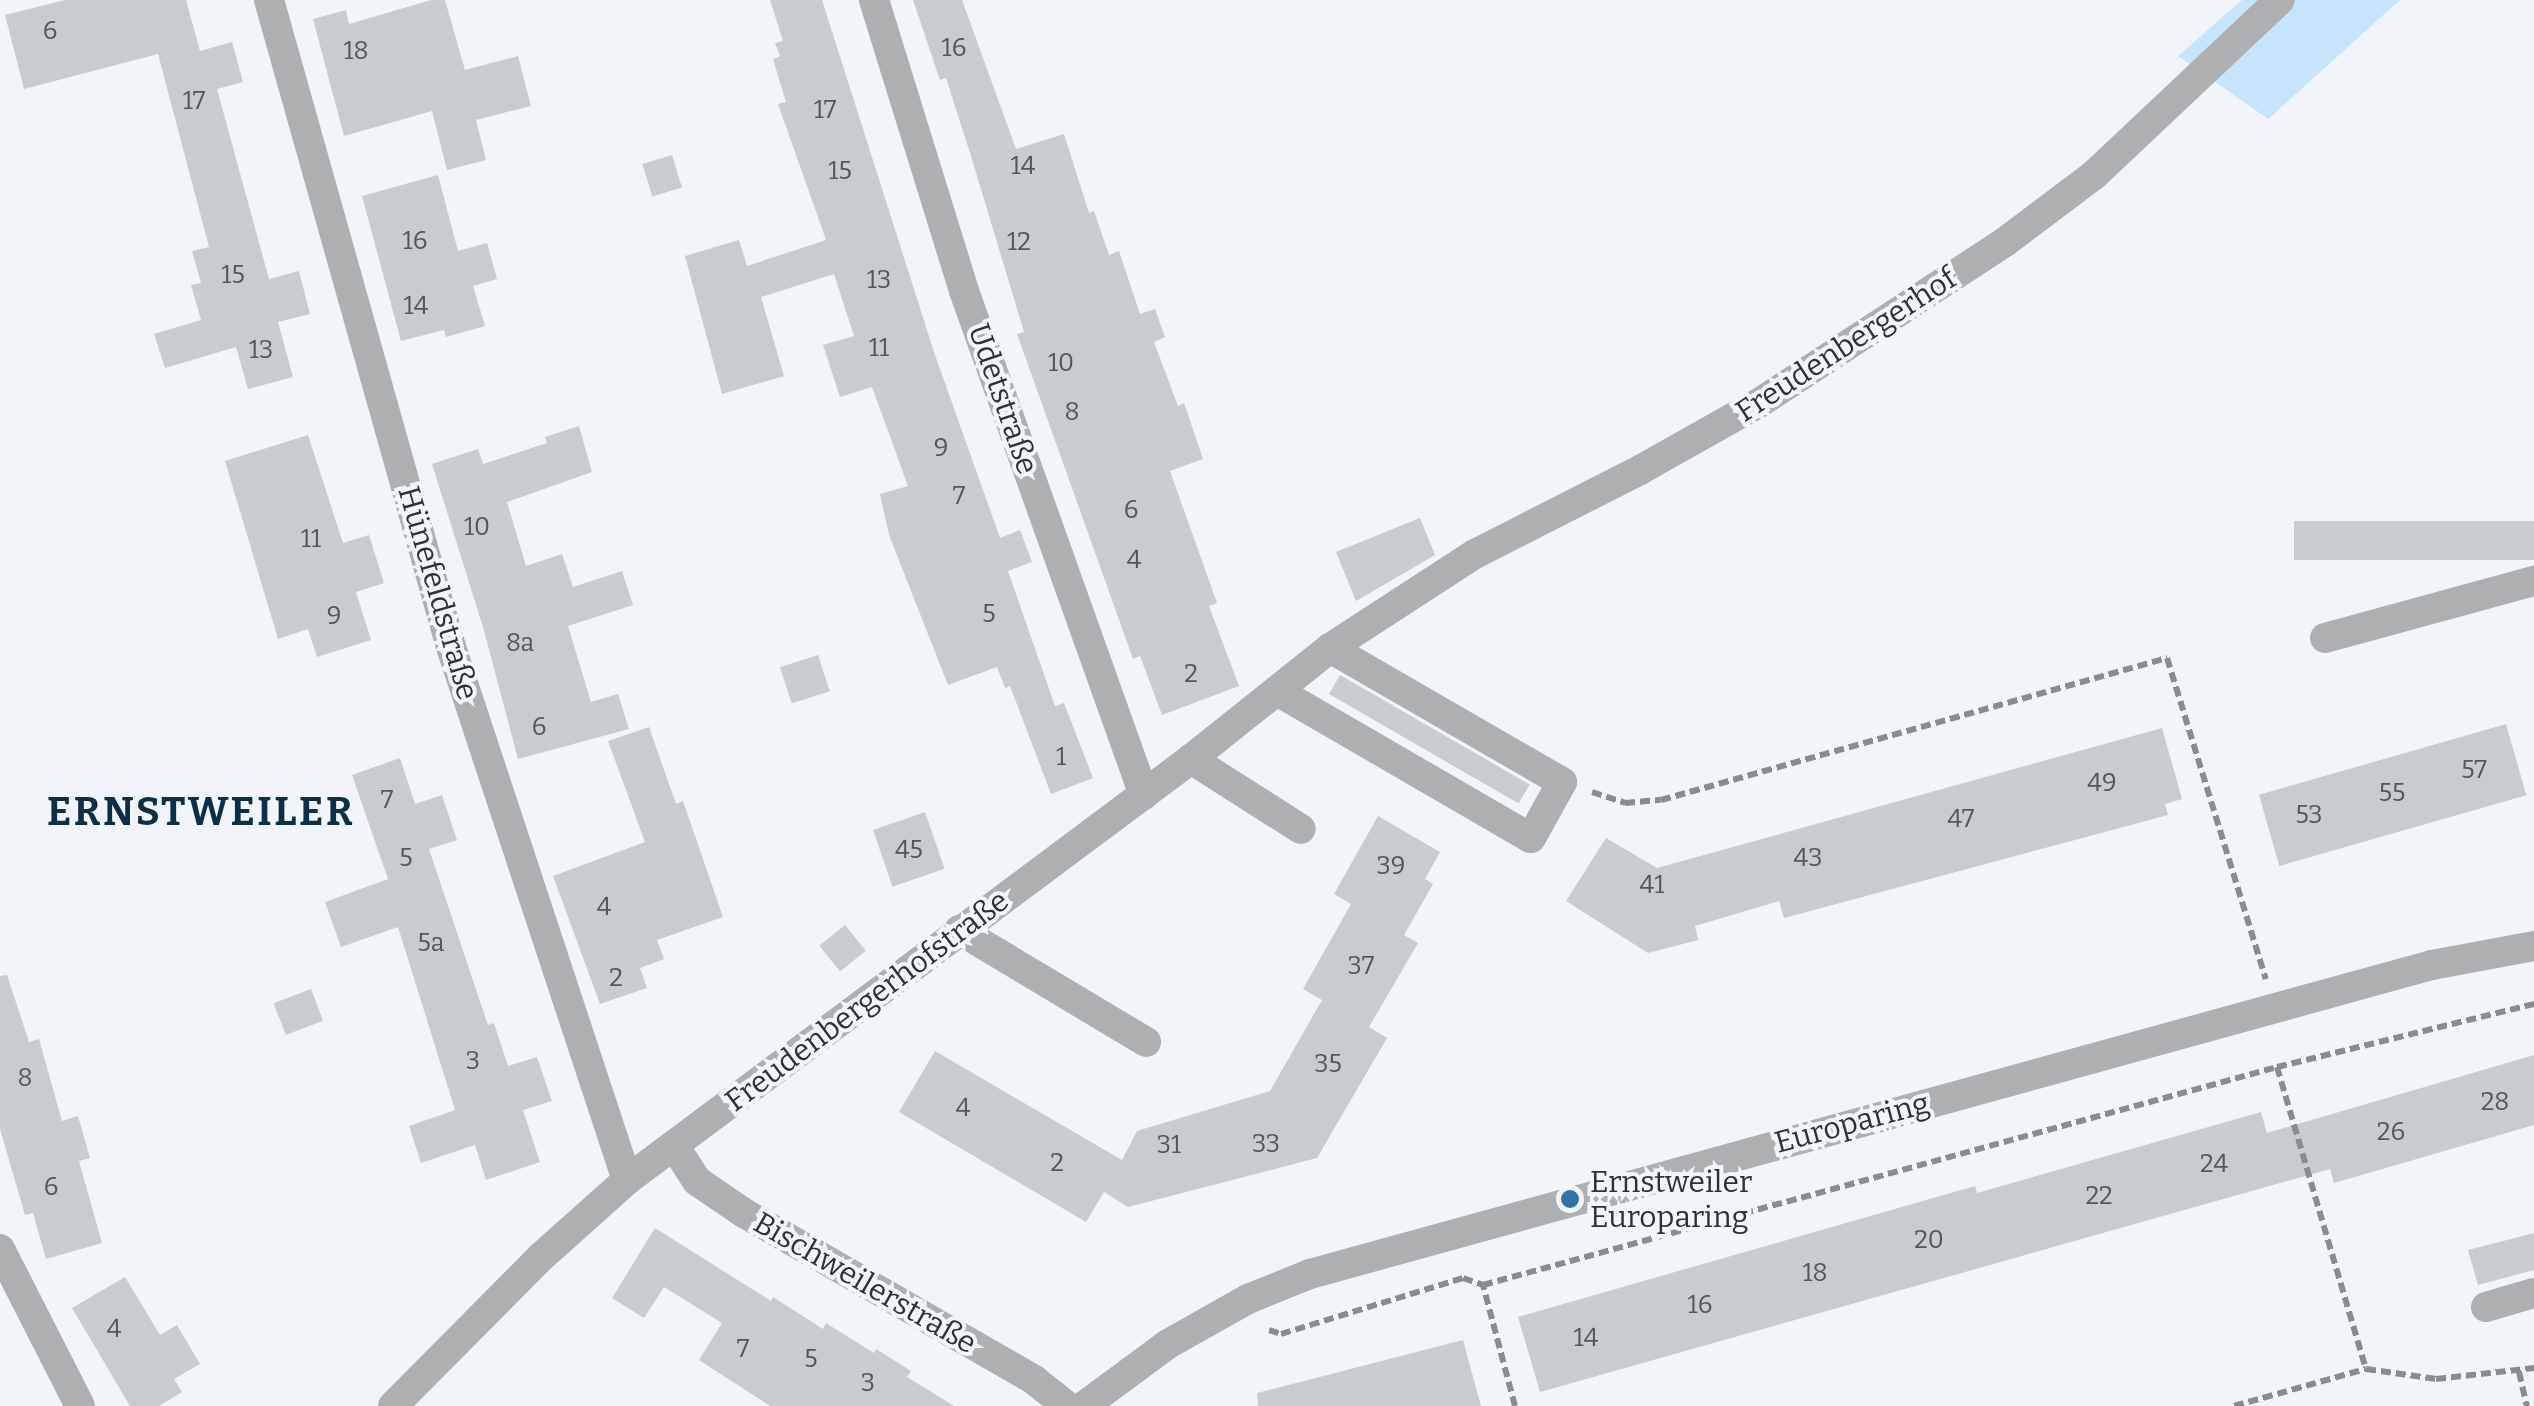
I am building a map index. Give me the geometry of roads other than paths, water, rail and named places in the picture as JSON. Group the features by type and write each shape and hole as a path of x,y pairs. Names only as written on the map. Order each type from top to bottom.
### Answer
{"street":[{"name":"Hünefeldstraße","path":"269,0 451,646 628,1180"},
{"name":"Udetstraße","path":"874,0 964,291 1144,795"},
{"name":"Freudenbergerhof","path":"1365,622 1475,554 1640,470 1759,403 2005,242 2094,175 2280,0"},
{"path":"2325,638 2534,581"},
{"name":"Freudenbergerhofstraße","path":"393,1406 541,1256 628,1180 1192,759 1365,622"},
{"path":"1277,691 1531,838 1562,782 1330,648"},
{"path":"1192,759 1300,830"},
{"path":"959,930 1146,1042"},
{"name":"Europaring","path":"1084,1406 1168,1344 1248,1300 1310,1274 2432,965 2534,946"},
{"name":"Bischweilerstraße","path":"675,1147 697,1181 744,1214 1034,1380 1068,1406"},
{"path":"0,1249 80,1406"},
{"path":"2486,1307 2534,1293"}],"place":[{"name":"Ernstweiler Europaring","path":"1570,1199"}],"district":[{"name":"ERNSTWEILER","path":"201,812"}]}
